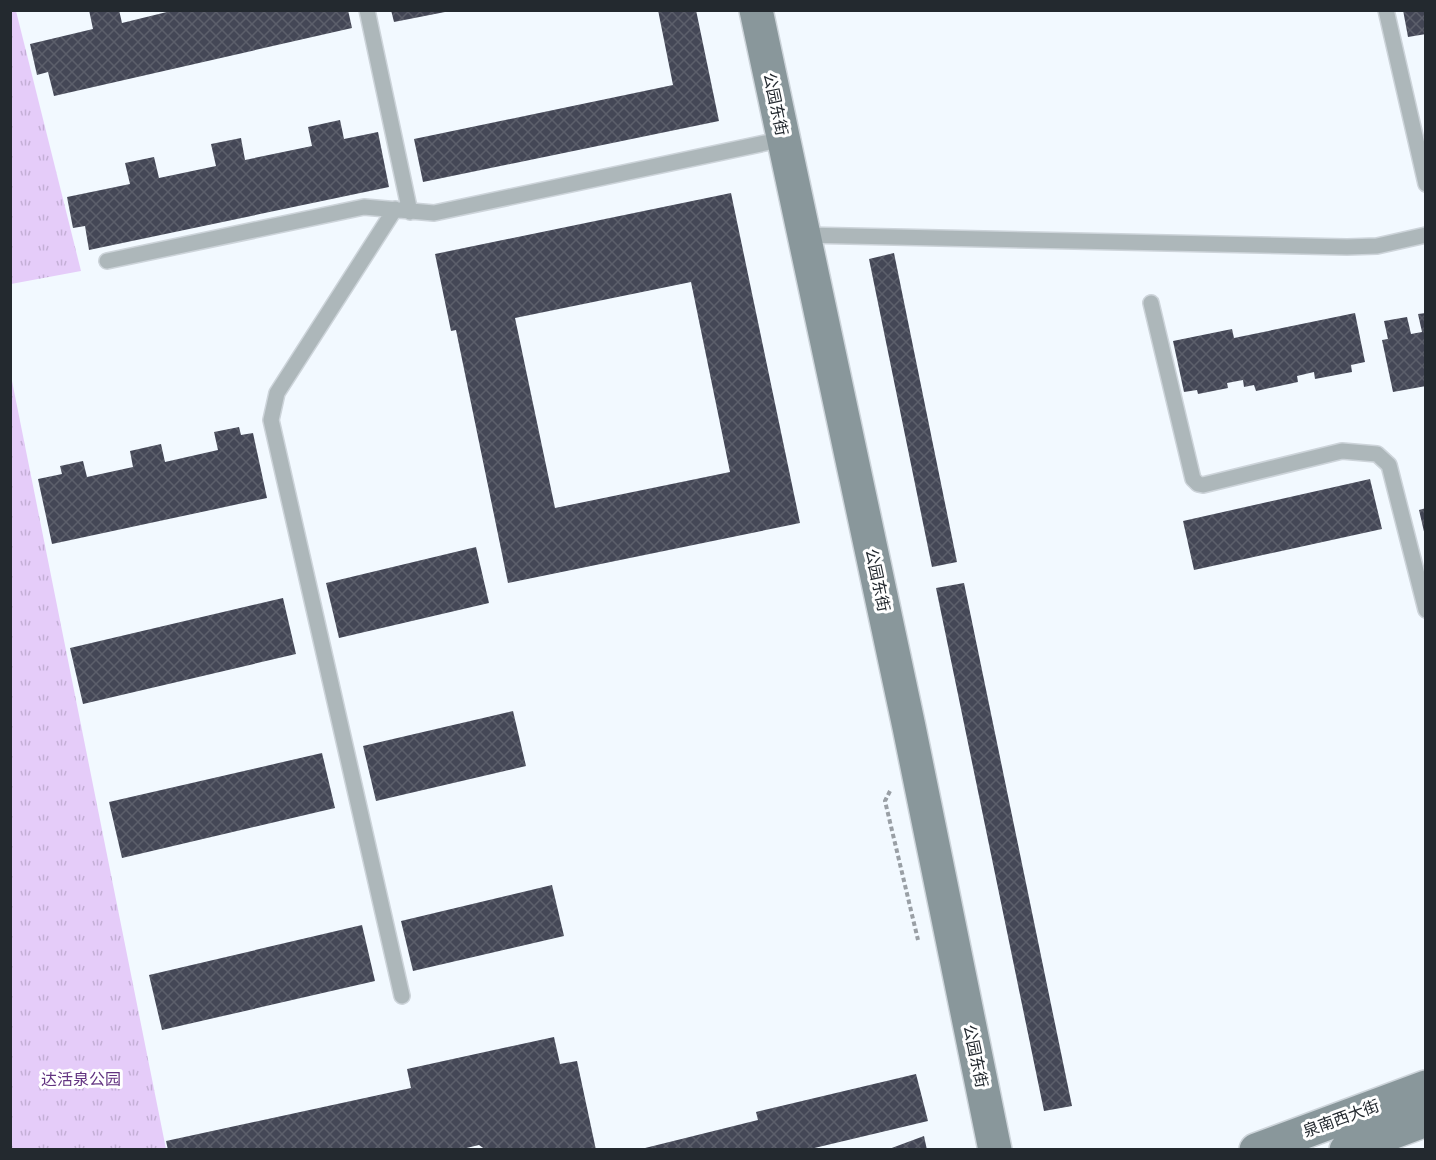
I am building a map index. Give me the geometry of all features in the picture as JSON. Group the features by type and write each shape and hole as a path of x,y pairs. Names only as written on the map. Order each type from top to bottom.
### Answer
{"street":[{"name":"公园东街","path":"756,10 909,727 995,1149"},
{"name":"泉南西大街","path":"1256,1149 1425,1087"},
{"name":"泉南西大街","path":"1346,1149 1425,1120"}],"lane":[{"path":"368,10 410,212"},
{"path":"1386,10 1425,184"},
{"path":"107,261 364,207 434,213 784,139"},
{"path":"394,209 277,393 272,420 402,996"},
{"path":"804,235 1347,247 1377,246 1425,235"},
{"path":"1151,303 1194,479 1198,484 1203,485 1342,451 1377,454 1389,465 1425,610"}],"green space":[{"path":"10,11 16,11 81,271 11,284"},
{"name":"达活泉公园","path":"11,376 166,1149 11,1149"}],"building":[{"path":"89,10 119,10 122,23 175,10 348,10 352,28 54,96 48,72 37,75 30,44 93,29"},
{"path":"391,10 445,10 445,12 394,22"},
{"path":"658,10 696,10 719,121 423,182 414,139 673,85"},
{"path":"1403,10 1426,10 1426,34 1408,37"},
{"path":"340,120 344,139 378,132 389,187 89,250 85,226 73,228 67,197 130,184 125,163 154,157 159,178 216,166 211,144 241,138 245,160 312,146 308,127"},
{"path":"731,193 800,523 508,583 456,330 451,331 435,254","holes":["691,282 730,472 555,508 515,318"]},
{"path":"894,253 957,562 932,567 869,259"},
{"path":"1355,313 1365,362 1351,365 1352,372 1315,379 1314,372 1297,376 1298,382 1256,391 1254,385 1244,387 1243,380 1227,383 1228,388 1198,394 1197,390 1184,392 1173,341 1232,329 1234,338"},
{"path":"1426,313 1426,386 1393,392 1382,340 1388,339 1384,321 1407,317 1411,334 1422,332 1418,314"},
{"path":"239,427 241,435 253,433 267,498 52,544 38,479 62,474 60,466 83,461 87,477 133,467 130,451 161,444 165,462 218,450 214,432"},
{"path":"1370,479 1382,529 1194,570 1183,521"},
{"path":"1426,508 1426,536 1425,536 1419,510"},
{"path":"476,547 489,603 339,638 326,583"},
{"path":"964,583 1072,1106 1044,1111 936,588"},
{"path":"283,598 296,654 83,704 70,648"},
{"path":"513,711 526,766 376,801 363,746"},
{"path":"322,753 335,808 122,858 109,802"},
{"path":"552,885 564,936 413,971 401,921"},
{"path":"362,925 375,981 162,1030 149,975"},
{"path":"554,1037 560,1064 577,1061 596,1150 486,1150 479,1145 458,1150 168,1150 166,1141 411,1088 407,1069"},
{"path":"916,1074 928,1121 806,1150 637,1150 758,1120 756,1112"},
{"path":"924,1136 927,1150 889,1150 889,1149"}]}
